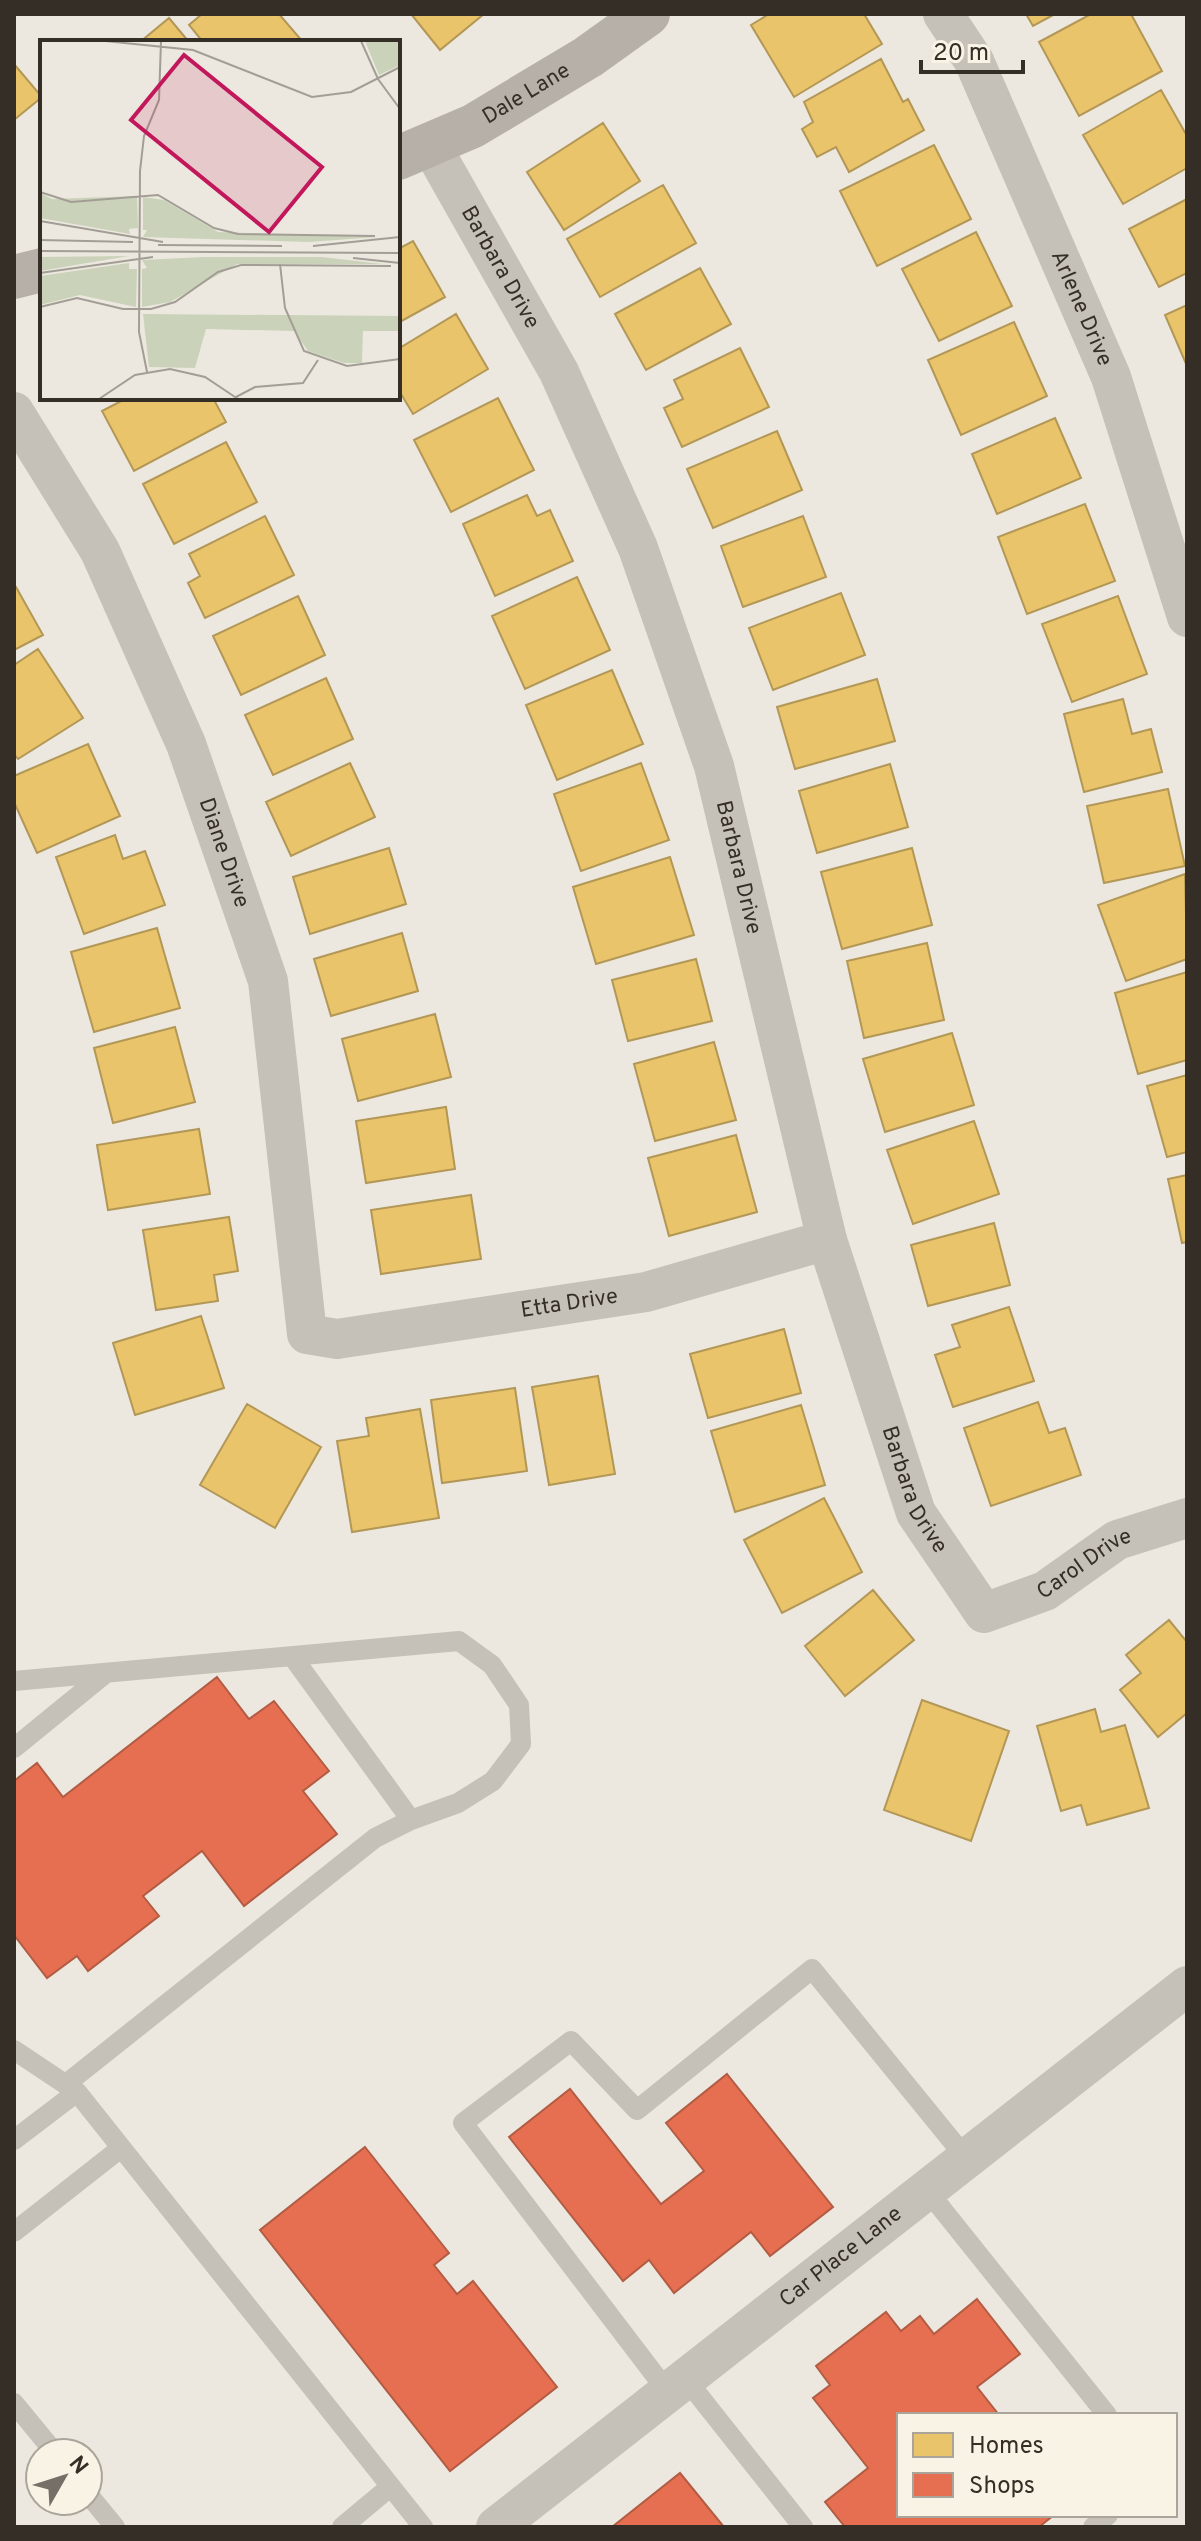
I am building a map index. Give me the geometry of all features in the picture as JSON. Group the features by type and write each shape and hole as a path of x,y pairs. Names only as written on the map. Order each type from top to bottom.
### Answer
{"street":[{"name":"Arlene Drive","path":"943,14 974,61 1111,377 1187,617"},
{"name":"Dale Lane","path":"414,151 473,126 588,57 638,17"},
{"name":"Barbara Drive","path":"414,151 559,372 638,548 714,766 827,1240 916,1513 984,1613"},
{"path":"14,277 40,270"},
{"name":"Diane Drive","path":"14,412 100,551 180,730 268,981 307,1334"},
{"name":"Etta Drive","path":"307,1334 337,1339 646,1292 827,1240"},
{"name":"Carol Drive","path":"984,1613 1045,1591 1117,1540 1187,1518"},
{"name":"Car Place Lane","path":"496,2527 1187,1986"}],"lane":[{"path":"14,1681 459,1641 492,1665 519,1705 521,1744 493,1781 458,1803 411,1820 375,1838 71,2088 14,2140"},
{"path":"292,1656 411,1820"},
{"path":"14,1748 106,1673"},
{"path":"803,2527 676,2385 463,2123 571,2041 637,2110 812,1969 966,2158"},
{"path":"14,2050 71,2088 423,2527"},
{"path":"14,2232 121,2148"},
{"path":"926,2189 1105,2413"},
{"path":"14,2403 42,2437"},
{"path":"342,2527 390,2487"}],"building: Homes":[{"path":"202,14 279,14 301,40 201,40 189,25"},
{"path":"411,14 484,14 440,50"},
{"path":"769,14 864,14 882,44 794,97 751,25"},
{"path":"1026,14 1055,14 1033,26"},
{"path":"1091,14 1131,14 1162,71 1079,116 1039,42"},
{"path":"169,18 187,40 142,40"},
{"path":"881,59 903,102 908,99 924,130 849,172 836,147 817,157 802,129 813,122 804,102"},
{"path":"14,64 40,95 40,99 14,120"},
{"path":"1161,90 1187,136 1187,168 1123,204 1083,135"},
{"path":"603,123 640,181 564,230 527,172"},
{"path":"934,145 971,219 877,266 840,191"},
{"path":"663,185 696,243 600,297 567,239"},
{"path":"1187,199 1187,273 1159,287 1129,229"},
{"path":"976,232 1012,306 939,341 902,269"},
{"path":"413,241 445,297 400,322 400,248"},
{"path":"700,268 731,324 646,370 615,314"},
{"path":"1187,305 1187,366 1165,315"},
{"path":"456,314 488,369 413,414 400,392 400,348"},
{"path":"1014,322 1047,396 961,435 928,360"},
{"path":"740,348 769,407 682,447 664,408 683,399 674,380"},
{"path":"498,398 534,470 451,512 414,440"},
{"path":"123,400 214,400 226,422 134,471 102,411"},
{"path":"1055,418 1081,478 997,514 972,454"},
{"path":"777,431 802,490 713,528 687,469"},
{"path":"226,442 257,502 174,544 143,484"},
{"path":"527,495 537,516 550,510 573,561 495,596 463,524"},
{"path":"1085,504 1115,581 1027,614 998,537"},
{"path":"265,516 294,575 205,618 188,583 200,576 189,554"},
{"path":"803,516 826,577 743,607 721,546"},
{"path":"577,577 610,650 525,689 492,616"},
{"path":"14,588 43,635 14,650"},
{"path":"841,593 865,655 773,690 749,628"},
{"path":"298,596 325,655 241,695 213,636"},
{"path":"1118,596 1147,674 1072,702 1042,624"},
{"path":"38,649 83,718 18,759 14,754 14,665"},
{"path":"612,670 643,744 557,780 526,705"},
{"path":"326,678 353,739 273,775 245,715"},
{"path":"877,679 895,741 795,769 777,707"},
{"path":"1123,699 1132,734 1151,729 1162,772 1084,792 1064,714"},
{"path":"88,744 120,816 37,853 14,802 14,776"},
{"path":"350,763 375,817 291,856 266,802"},
{"path":"641,763 669,840 581,871 554,794"},
{"path":"890,764 908,827 817,853 799,791"},
{"path":"1168,789 1185,866 1104,883 1087,806"},
{"path":"115,835 123,859 145,851 165,905 84,934 56,857"},
{"path":"389,848 406,904 310,934 293,877"},
{"path":"912,848 932,925 842,949 821,872"},
{"path":"670,857 694,935 596,964 573,887"},
{"path":"1185,874 1187,959 1126,981 1098,905"},
{"path":"157,928 180,1008 94,1032 71,952"},
{"path":"402,933 418,991 331,1016 314,959"},
{"path":"927,943 944,1020 864,1038 847,961"},
{"path":"696,959 712,1021 628,1041 612,980"},
{"path":"1187,972 1187,1060 1138,1074 1115,993"},
{"path":"435,1014 451,1077 358,1101 342,1039"},
{"path":"175,1027 195,1102 113,1123 94,1048"},
{"path":"952,1033 974,1105 885,1132 863,1059"},
{"path":"714,1042 736,1120 655,1141 634,1064"},
{"path":"1187,1075 1187,1152 1167,1157 1147,1086"},
{"path":"446,1107 455,1169 366,1183 356,1121"},
{"path":"974,1121 999,1194 913,1224 887,1150"},
{"path":"199,1129 210,1194 108,1210 97,1145"},
{"path":"736,1135 757,1212 669,1236 648,1158"},
{"path":"1187,1175 1187,1242 1182,1243 1168,1179"},
{"path":"471,1195 481,1259 381,1274 371,1210"},
{"path":"229,1217 238,1271 214,1275 218,1301 156,1310 143,1230"},
{"path":"994,1223 1010,1285 928,1306 911,1245"},
{"path":"1009,1307 1034,1381 953,1407 935,1355 960,1347 952,1325"},
{"path":"201,1316 224,1388 135,1415 113,1343"},
{"path":"784,1329 801,1393 708,1418 690,1354"},
{"path":"598,1376 615,1474 549,1485 532,1387"},
{"path":"515,1388 527,1471 442,1483 431,1400"},
{"path":"1038,1402 1049,1433 1065,1428 1081,1475 991,1506 964,1428"},
{"path":"247,1404 321,1447 275,1528 200,1485"},
{"path":"801,1405 825,1485 735,1512 711,1431"},
{"path":"420,1409 439,1518 352,1532 337,1441 369,1436 366,1418"},
{"path":"824,1498 862,1572 782,1613 744,1540"},
{"path":"873,1590 914,1640 845,1696 805,1646"},
{"path":"1169,1620 1187,1642 1187,1713 1158,1737 1120,1690 1141,1673 1126,1655"},
{"path":"922,1700 1009,1731 971,1841 884,1810"},
{"path":"1095,1709 1101,1732 1125,1725 1149,1808 1087,1825 1081,1805 1061,1811 1037,1726"}],"building: Shops":[{"path":"217,1677 249,1719 274,1701 329,1771 303,1791 337,1834 244,1906 202,1851 143,1896 159,1916 88,1971 77,1956 47,1978 14,1935 14,1781 37,1763 63,1797"},
{"path":"727,2074 833,2207 770,2256 751,2232 674,2293 649,2260 623,2281 509,2137 570,2089 661,2204 704,2171 666,2123"},
{"path":"365,2147 449,2253 434,2265 457,2294 473,2281 557,2387 450,2471 260,2230"},
{"path":"977,2299 1020,2354 977,2387 997,2413 897,2413 897,2517 1052,2517 1039,2527 845,2527 825,2502 868,2468 813,2398 830,2385 816,2366 886,2312 901,2331 920,2316 934,2334"},
{"path":"680,2473 724,2527 612,2527"}]}
